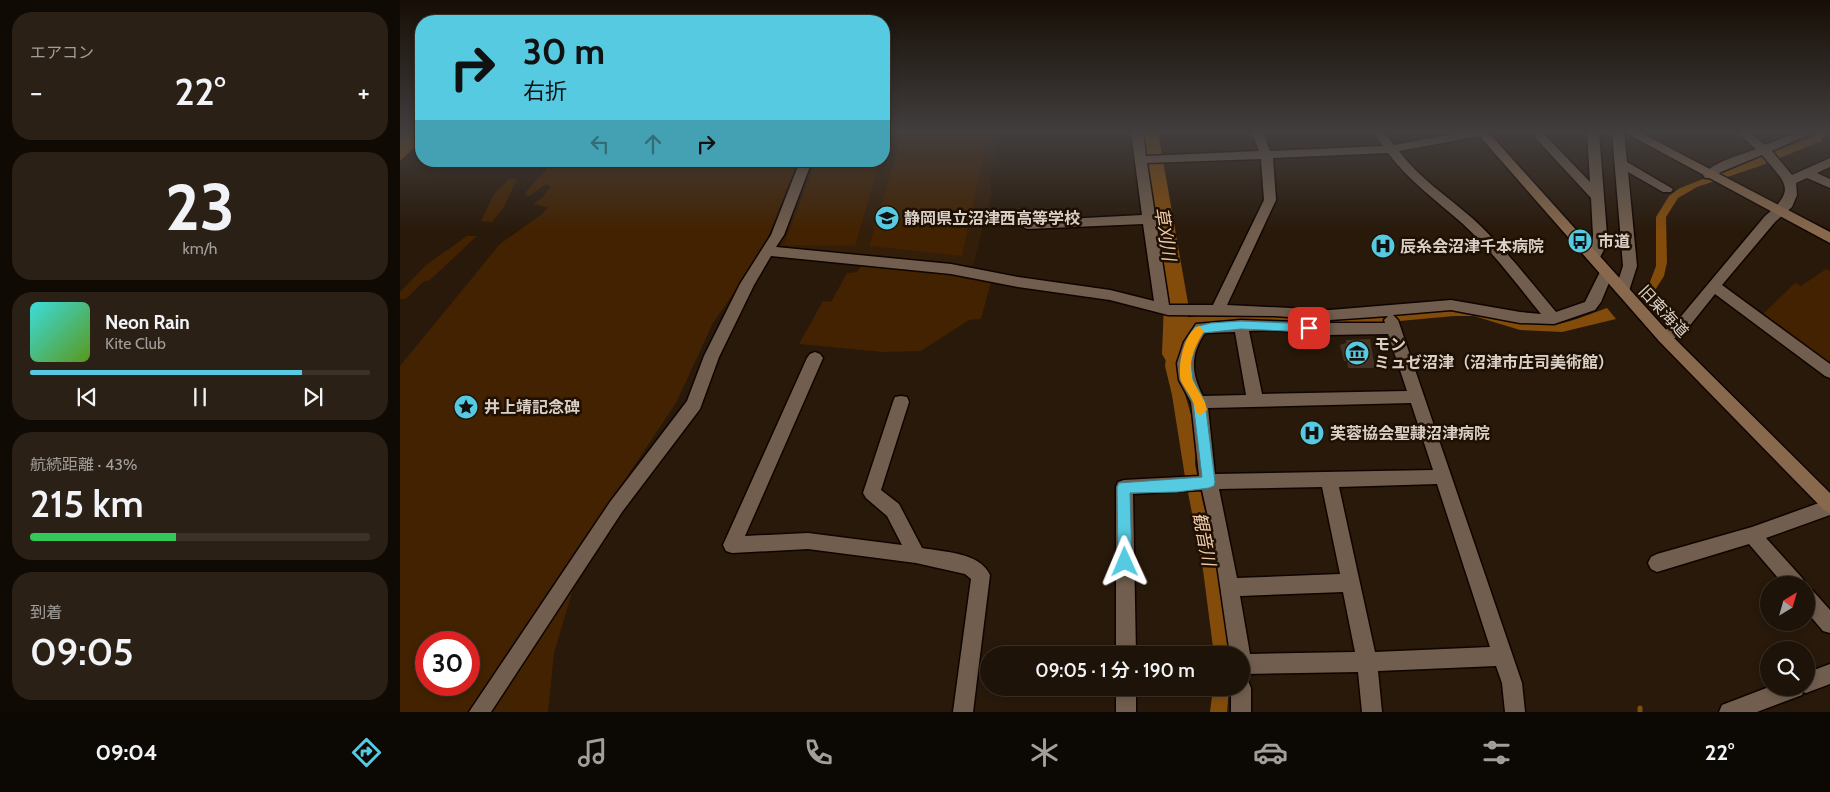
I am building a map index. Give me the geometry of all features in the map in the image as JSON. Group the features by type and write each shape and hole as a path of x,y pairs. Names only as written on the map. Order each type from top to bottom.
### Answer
{"street":[{"path":"1141,165 1162,309"},
{"path":"1218,309 1270,200 1266,165"},
{"path":"1403,165 1468,222 1499,254 1554,319"},
{"name":"旧東海道","path":"1511,165 1664,337 1830,506"},
{"path":"1566,165 1598,198"},
{"path":"1593,258 1600,244 1596,165"},
{"path":"1620,165 1630,266 1622,291"},
{"path":"1624,165 1667,189"},
{"path":"1692,165 1830,238"},
{"path":"1709,175 1726,165"},
{"path":"1664,337 1678,330 1740,253 1788,204 1790,180 1778,165"},
{"path":"1790,180 1823,165"},
{"path":"479,712 616,507 694,404 712,356 720,343 747,284 777,235 804,167"},
{"path":"1807,173 1830,184"},
{"path":"1027,225 1149,219"},
{"path":"768,251 951,269 1110,295 1162,309 1218,309 1330,315 1451,305 1469,306 1527,320 1554,319 1590,306 1594,302 1606,273"},
{"path":"1714,286 1830,372"},
{"path":"1191,309 1201,328"},
{"path":"1389,311 1393,328 1512,684 1515,712"},
{"path":"1201,328 1241,325 1327,329 1393,328"},
{"path":"1241,325 1255,401"},
{"path":"1201,328 1191,342 1185,363 1187,380 1199,402 1209,482 1231,587 1239,646"},
{"path":"815,358 732,545 808,541 916,555 970,566 981,575 963,712"},
{"path":"1199,402 1416,397"},
{"path":"901,402 872,493 893,510 916,555"},
{"path":"1126,646 1124,487 1180,486 1209,482 1444,477"},
{"path":"1328,479 1349,583 1368,662 1372,712"},
{"path":"1656,564 1752,536 1830,506"},
{"path":"1752,536 1788,576"},
{"path":"1231,587 1349,583"},
{"path":"1815,607 1830,624"},
{"path":"1250,664 1368,662 1503,656"},
{"path":"1815,680 1830,674"},
{"path":"1126,696 1126,712"},
{"path":"1241,696 1241,712"},
{"path":"1729,712 1773,696"}],"shaded area":[{"path":"893,165 982,165 962,256 869,246"},
{"name":"静岡県立沼津西高等学校","path":"993,165 990,180 992,193 973,266 783,250 779,244 809,167"},
{"path":"548,167 796,167 762,253 713,323 676,403 590,532 554,653 548,712 400,712 400,366 500,244 542,214 548,207 533,204 543,197 551,186 545,185 528,197 525,193"},
{"path":"814,167 878,167 855,246 784,245"},
{"path":"509,179 517,179 504,207 492,222 481,221 494,194"},
{"path":"467,236 477,236 430,280 423,282 406,299 400,299 400,292 426,265"},
{"path":"861,265 957,274 991,282 981,319 969,320 921,351 883,352 799,344 823,301 831,302 847,273 857,272"},
{"path":"1826,269 1830,271 1830,360 1826,363 1761,316 1795,283 1801,286"}],"water":[{"path":"1739,165 1761,165 1697,187 1678,198 1666,217 1667,262 1664,276 1650,298 1641,290 1650,282 1656,266 1656,217 1669,196 1680,188"},
{"name":"観音川","path":"1607,308 1616,319 1562,332 1520,330 1474,316 1378,323 1337,324 1243,321 1196,324 1181,349 1179,374 1197,435 1195,464 1214,544 1229,646 1213,646 1203,570 1185,477 1172,395 1165,366 1171,320 1196,316 1247,313 1376,316 1452,311 1474,312 1538,325 1570,321"},
{"path":"1212,696 1228,696 1227,712 1210,712"}],"building":[{"name":"モン ミュゼ沼津（沼津市庄司美術館）","path":"1370,339 1375,368 1348,368 1340,345 1346,343 1346,340"}],"waterway":[{"name":"草刈川","path":"1153,165 1176,303 1175,354"}],"slow traffic":[{"path":"1199,331 1191,342 1185,363 1187,380 1199,402 1201,410"}],"place":[{"name":"静岡県立沼津西高等学校","path":"887,218"},
{"name":"市道","path":"1580,241"},
{"name":"辰糸会沼津千本病院","path":"1383,246"},
{"name":"モン ミュゼ沼津（沼津市庄司美術館）","path":"1357,353"},
{"name":"井上靖記念碑","path":"466,407"},
{"name":"芙蓉協会聖隷沼津病院","path":"1312,433"}],"route":[{"path":"1125,562 1124,487 1177,486 1209,482 1206,472 1202,416 1199,402 1187,380 1185,363 1191,342 1199,330 1201,328 1241,325 1309,328"}]}
